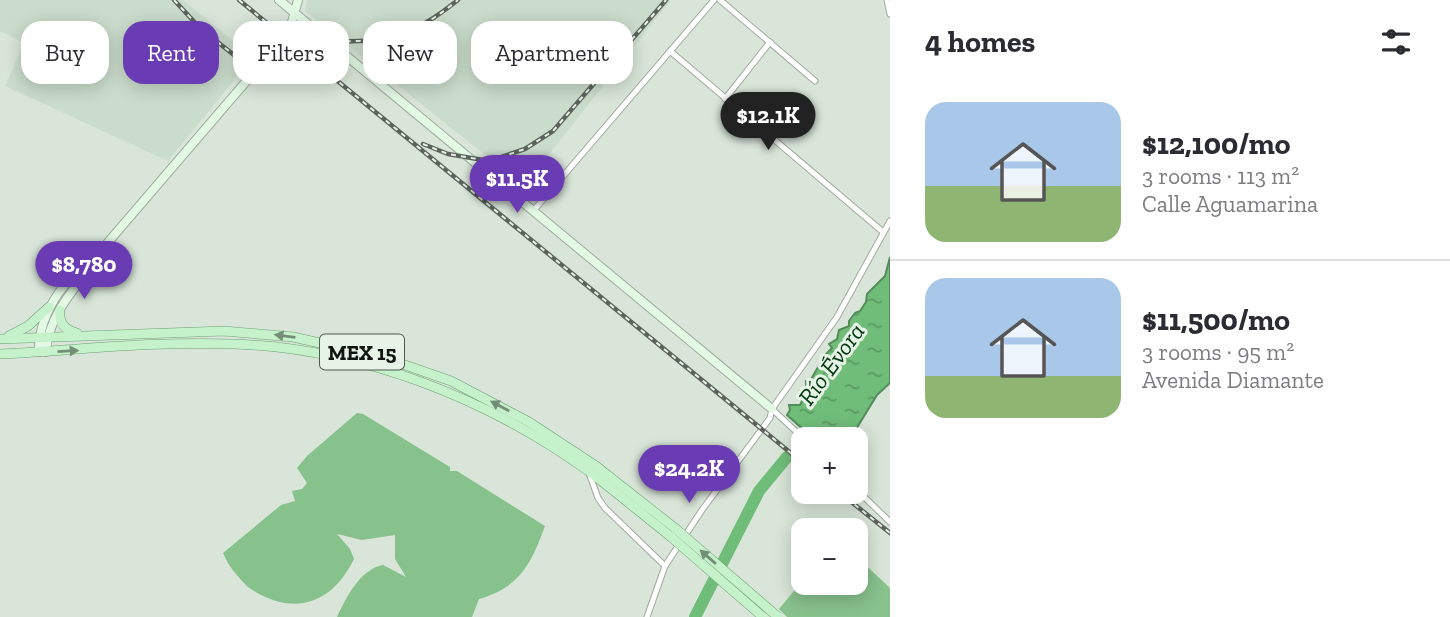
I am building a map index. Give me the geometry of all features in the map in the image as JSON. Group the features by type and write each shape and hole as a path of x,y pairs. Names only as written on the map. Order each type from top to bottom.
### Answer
{"main road":[{"path":"1,339 28,326 49,307"},
{"path":"60,310 60,321 69,331 93,335"},
{"name":"MEX 15","path":"1,339 203,331 271,335 338,346 417,368 489,399 547,432 596,466 763,617"},
{"name":"MEX 15","path":"2,356 193,344 234,344 291,349 343,359 405,377 470,402 535,436 589,471 673,533 778,617"}],"street":[{"path":"279,0 791,427"},
{"path":"43,337 104,247 279,43 295,13 298,0"},
{"path":"534,210 714,0"},
{"path":"720,0 815,81"},
{"path":"887,0 890,14"},
{"path":"724,99 770,42"},
{"path":"670,51 883,232"},
{"path":"648,617 666,566 702,510 771,418 772,409 837,317 890,221"},
{"path":"43,352 41,325 49,307 82,266 104,247"},
{"path":"589,471 598,498 605,508 666,566"},
{"path":"868,501 890,522"}],"shaded area":[{"path":"0,0 183,0 209,21 123,21 123,84 219,84 219,29 233,41 233,81 168,161 5,86 21,50 21,84 109,84 109,21 21,21 21,42 0,31"},
{"path":"307,0 671,0 633,48 633,21 471,21 471,84 605,84 524,186 396,84 457,84 457,21 363,21 363,57 349,46 349,21 318,21 305,11"},
{"path":"357,413 363,414 450,467 450,471 457,471 545,526 535,552 522,572 505,588 479,599 472,617 337,617 355,585 367,572 383,565 406,577 395,559 395,535 362,540 337,534 350,549 354,559 334,587 309,602 279,602 264,596 248,587 228,563 223,553 281,505 295,501 292,491 302,489 307,483 297,468"},
{"path":"868,567 890,588 890,617 787,617 779,609 791,594 868,595"}],"water":[{"name":"Río Évora","path":"890,257 890,383 877,395 857,427 800,427 787,415 789,405 800,405 804,397 800,391 806,388 806,381 810,381 832,348 829,344 837,339 839,330 849,326 849,321 866,302 867,294 885,276"}],"waterway":[{"name":"Río Évora","path":"695,617 759,491 787,457"}],"railway":[{"path":"174,0 200,28 233,54"},
{"path":"239,0 791,453"},
{"path":"349,41 381,39 412,30 458,0"},
{"path":"423,144 448,154 489,161 525,149 553,131 666,0"},
{"path":"854,504 890,533"}]}
